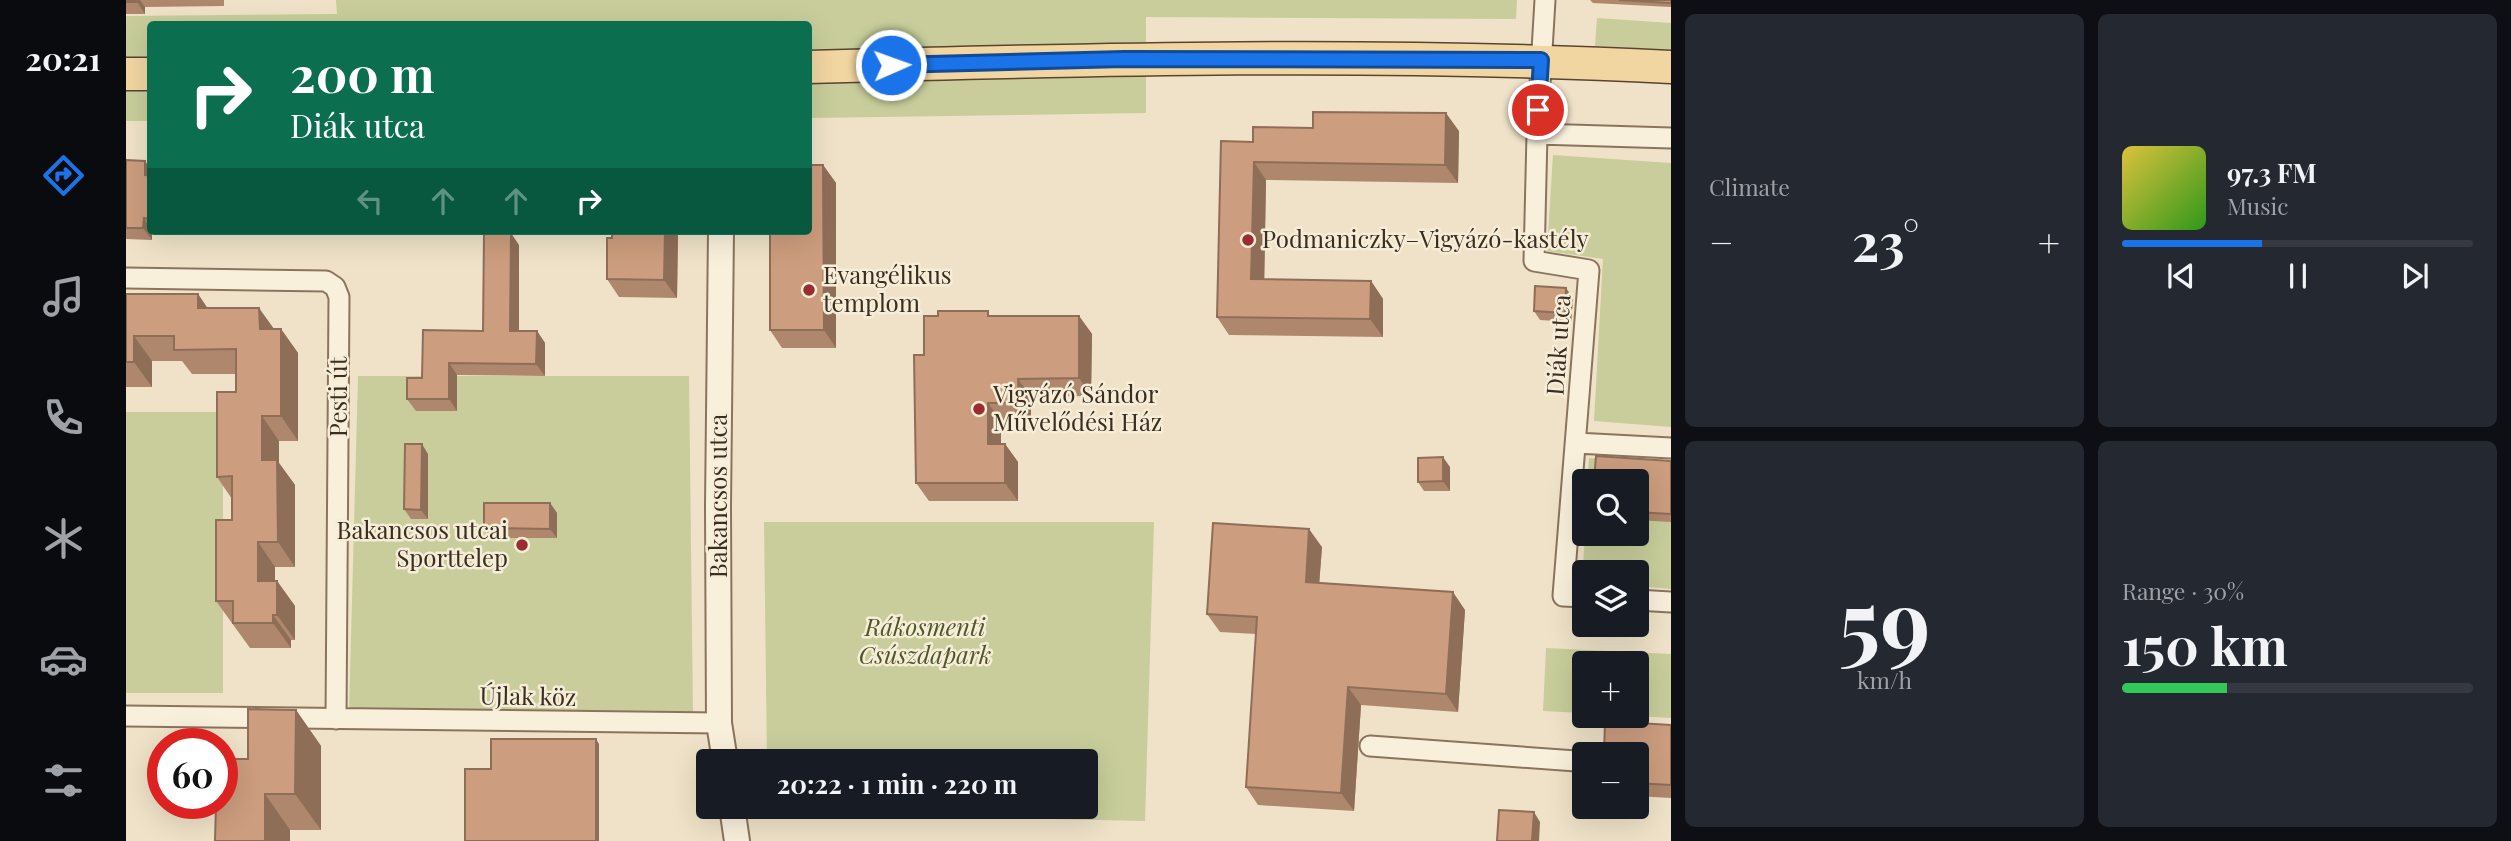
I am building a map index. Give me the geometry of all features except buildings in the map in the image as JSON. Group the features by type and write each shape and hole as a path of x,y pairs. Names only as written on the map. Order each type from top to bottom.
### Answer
{"main road":[{"path":"812,67 1124,59 1541,60 1671,67"},
{"path":"126,74 147,74"}],"street":[{"name":"Diák utca","path":"1545,0 1537,134 1534,261 1589,270 1563,596 1572,596"},
{"path":"1537,134 1671,138"},
{"name":"Bakancsos utca","path":"721,235 718,506 719,723 723,749"},
{"name":"Pesti út","path":"126,278 326,281 335,287 339,298 336,719"},
{"path":"1576,443 1671,448"},
{"path":"1649,601 1671,602"},
{"name":"Újlak köz","path":"126,716 719,723"},
{"path":"1370,746 1572,761"},
{"path":"734,819 737,841"}],"green space":[{"path":"336,0 1517,0 1516,19 1146,17 1146,113 812,118 812,21 147,21 147,121 126,121 126,16 337,14"},
{"path":"1597,18 1671,23 1671,50 1595,46"},
{"path":"1553,155 1671,163 1671,427 1594,421 1603,259 1547,251"},
{"name":"Bakancsos utcai Sporttelep","path":"358,376 689,376 693,714 349,713"},
{"path":"126,412 223,412 223,693 126,693"},
{"path":"1589,458 1671,463 1671,589 1649,587 1649,560 1583,560 1584,546 1649,546 1649,469 1589,469"},
{"name":"Rákosmenti Csúszdapark","path":"764,522 1154,522 1145,821 1050,819 1098,819 1098,749 767,749"},
{"path":"1546,648 1608,651 1572,651 1572,712 1543,711"},
{"path":"1649,653 1671,654 1671,718 1649,717"}],"place":[{"name":"Podmaniczky–Vigyázó-kastély","path":"1248,240"},
{"name":"Evangélikus templom","path":"809,290"},
{"name":"Vigyázó Sándor Művelődési Ház","path":"979,409"},
{"name":"Bakancsos utcai Sporttelep","path":"522,545"}],"route":[{"path":"891,65 1124,59 1541,60 1538,110"}]}
